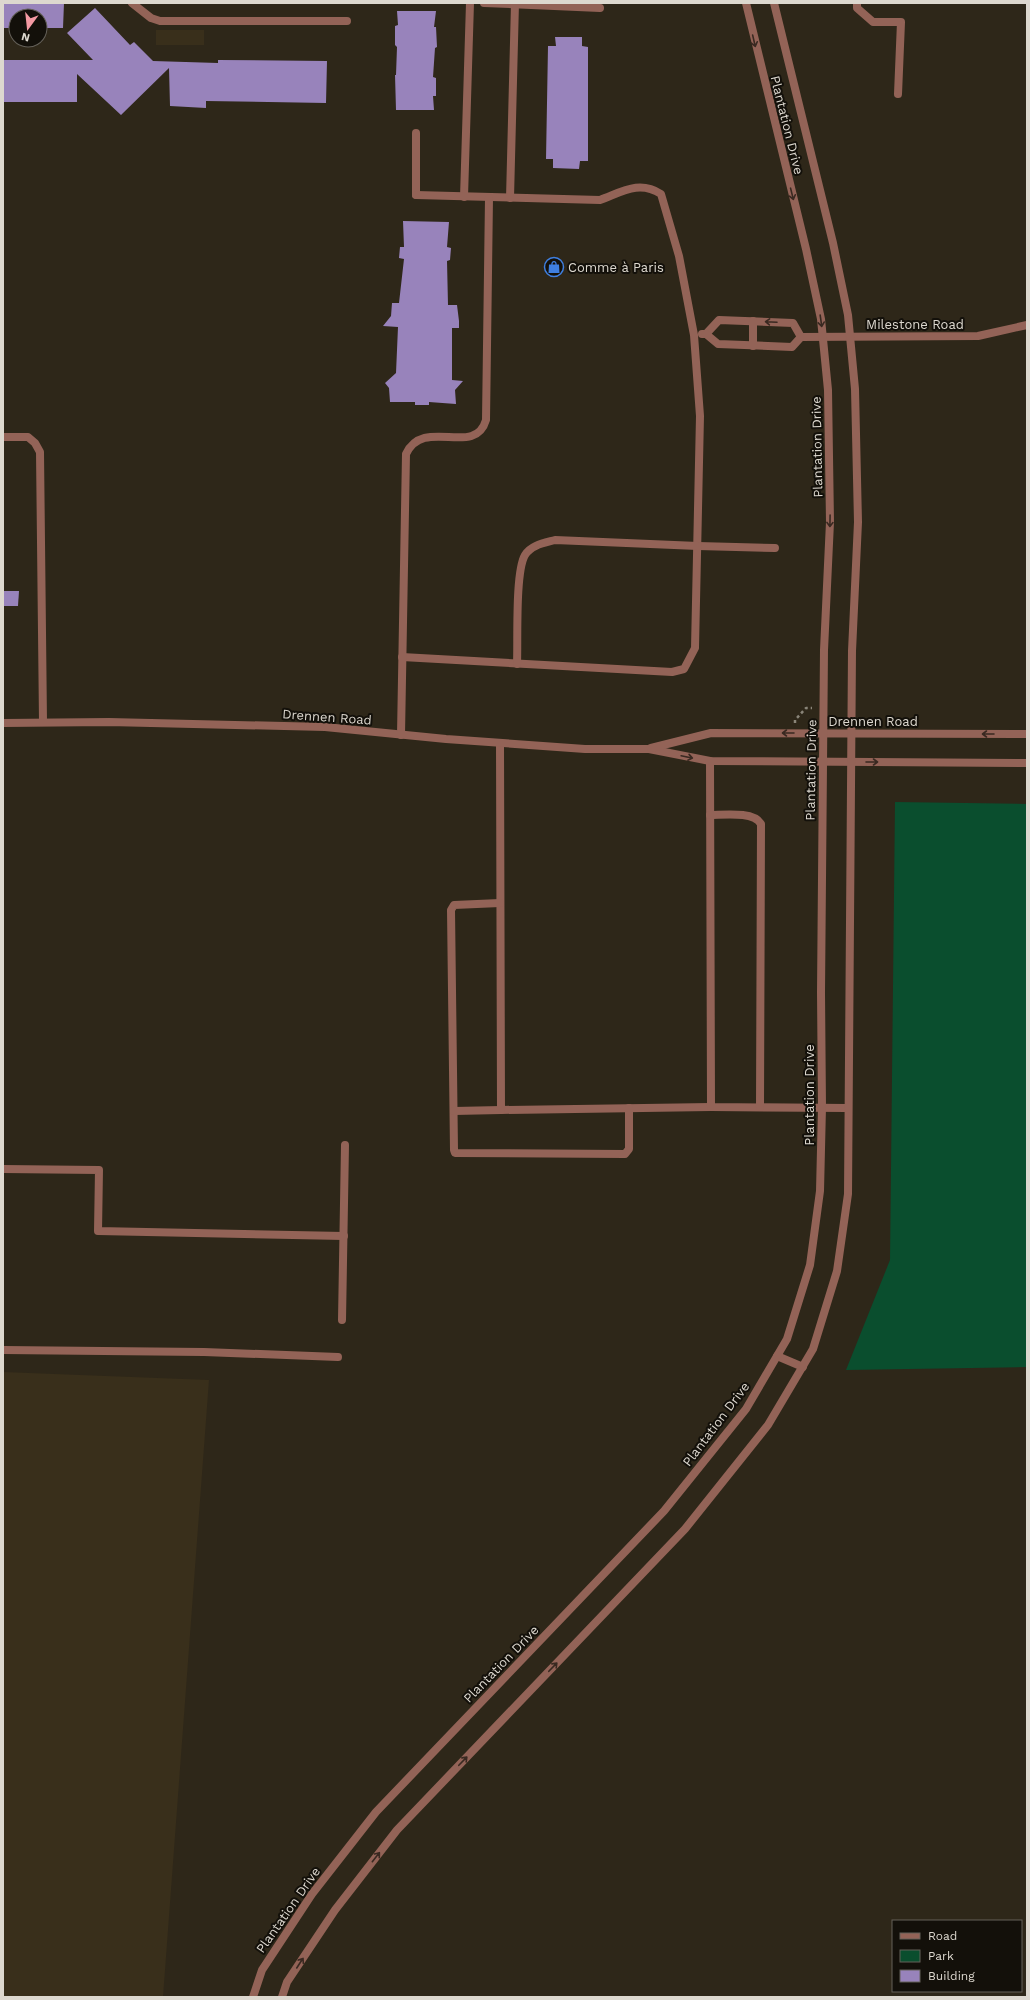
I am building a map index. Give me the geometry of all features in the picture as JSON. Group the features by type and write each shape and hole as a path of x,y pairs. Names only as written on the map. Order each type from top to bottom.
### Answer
{"street":[{"path":"132,3 151,18 160,21 347,21"},
{"path":"464,197 470,3"},
{"path":"484,3 515,3 600,8"},
{"path":"510,198 515,3"},
{"name":"Plantation Drive","path":"253,1997 262,1970 312,1894 376,1812 664,1511 746,1409 788,1339 810,1265 820,1191 822,1107 821,993 824,650 830,522 828,390 821,319 806,250 746,3"},
{"name":"Plantation Drive","path":"282,1997 287,1982 334,1910 397,1830 685,1529 768,1425 813,1349 837,1271 848,1194 847,1108 850,762 852,651 858,522 855,389 848,315 833,243 774,3"},
{"path":"857,3 857,8 873,22 901,22 898,94"},
{"path":"402,657 672,672 684,669 695,648 698,546 700,416 694,335 679,256 661,194 643,186 629,189 600,200 416,195 416,133"},
{"path":"401,735 406,454 410,446 417,440 426,438 473,436 480,433 486,420 489,198"},
{"path":"694,335 706,334 719,320 793,323 801,337 792,347 753,346 718,344 706,334"},
{"path":"753,321 753,346"},
{"name":"Milestone Road","path":"801,337 978,336 1027,325"},
{"path":"3,437 28,437 35,443 40,452 43,722"},
{"path":"517,664 520,572 525,555 538,544 555,540 775,548"},
{"name":"Drennen Road","path":"3,722 325,727 401,735 585,749 649,749 710,761 1027,763"},
{"name":"Drennen Road","path":"649,749 711,732 1027,734"},
{"path":"500,743 501,1110"},
{"path":"710,761 711,1107"},
{"path":"710,815 748,816 756,818 761,824 760,1107"},
{"path":"500,903 454,905 452,907 455,1153 625,1154 629,1149 628,1108"},
{"path":"454,1111 711,1107 847,1108"},
{"path":"342,1320 345,1145"},
{"path":"3,1169 100,1170 98,1230 344,1236"},
{"path":"3,1350 204,1352 338,1358"},
{"path":"777,1356 803,1367"}],"path":[{"path":"795,720 795,733"}],"shaded area":[{"path":"156,30 204,30 204,45 156,45"},
{"path":"3,1372 209,1380 163,1997 3,1997"}],"green space":[{"path":"895,802 1027,804 1027,1367 846,1370 890,1260"}],"building":[{"path":"3,3 64,3 63,28 48,28 48,8 8,8 8,28 3,28"},
{"path":"95,8 130,45 134,42 153,61 218,63 218,60 327,61 326,103 206,101 206,108 170,106 169,68 121,115 77,74 77,102 3,102 3,60 93,60 67,33"},
{"path":"397,11 436,11 434,27 436,27 437,47 435,48 433,77 436,78 436,96 433,96 434,110 396,110 395,75 397,47 395,45 395,26 398,25"},
{"path":"555,37 582,37 582,46 588,47 588,161 580,161 579,169 553,168 553,159 546,159 548,46 556,46"},
{"path":"403,221 449,222 447,247 451,248 450,260 447,261 448,305 457,305 459,321 459,328 452,328 452,380 463,381 455,390 456,404 429,402 429,405 415,405 415,402 390,402 389,388 385,383 396,373 398,327 383,326 391,316 392,303 399,303 404,259 399,258 400,247 404,247"},
{"path":"3,591 19,591 18,606 3,606"}],"place":[{"name":"Comme à Paris","path":"554,267"}]}
